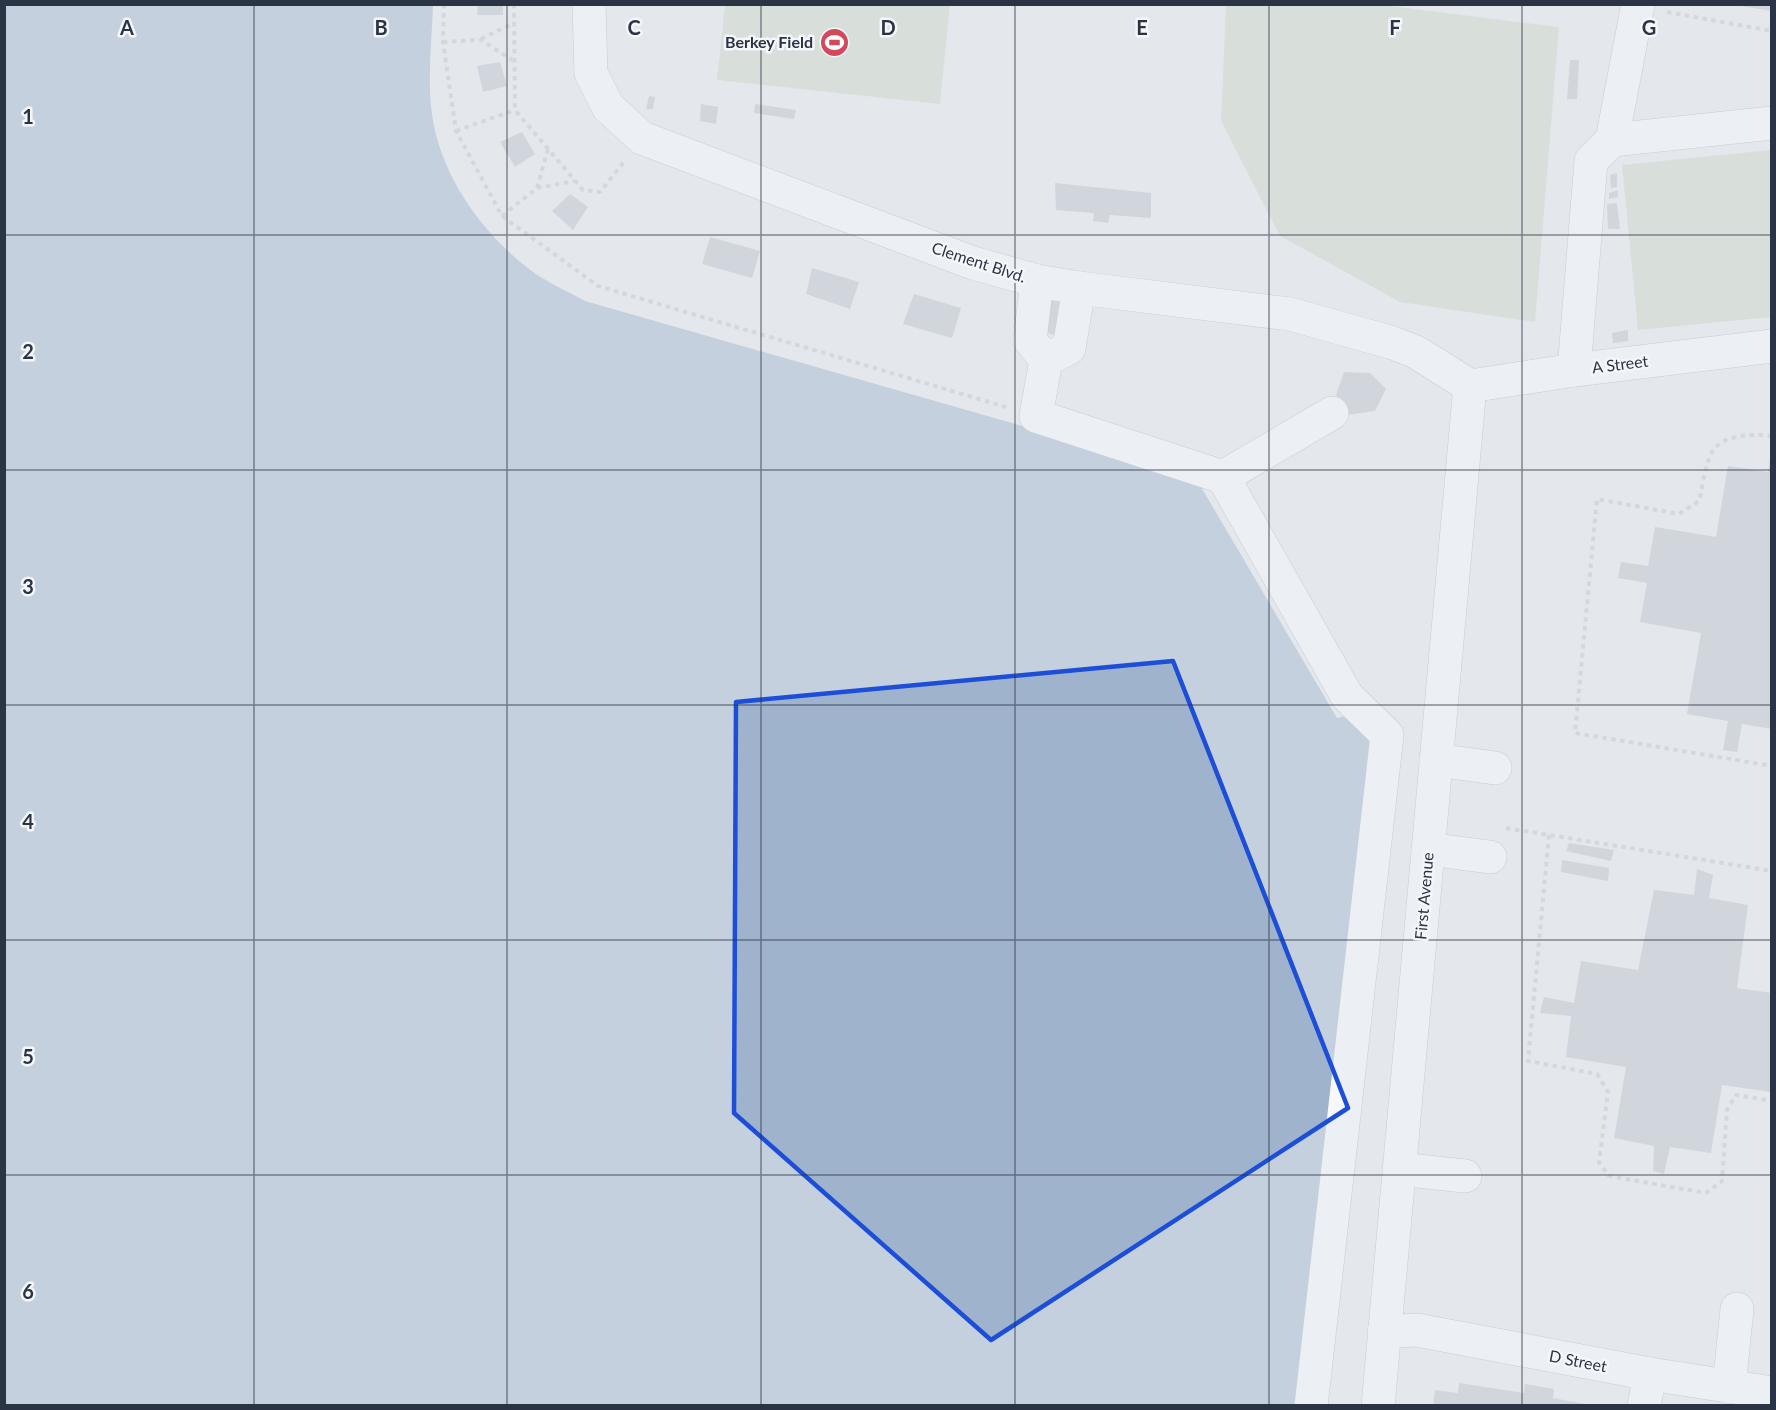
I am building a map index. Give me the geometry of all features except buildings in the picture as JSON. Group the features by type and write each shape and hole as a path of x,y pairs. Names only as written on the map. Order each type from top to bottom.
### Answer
{"street":[{"name":"Clement Blvd.","path":"589,4 591,72 609,106 642,138 973,263 1037,281 1079,288 1290,314 1393,343 1416,352 1470,386"},
{"path":"1574,369 1591,161 1612,140 1649,8"},
{"path":"1612,140 1772,123"},
{"path":"1037,281 1030,340 1046,360 1036,416 1223,477 1347,696 1387,735 1311,1406"},
{"path":"1046,360 1069,348 1079,288"},
{"name":"A Street","path":"1470,386 1574,369 1772,346"},
{"path":"1389,372 1416,352"},
{"name":"First Avenue","path":"1378,1406 1470,386"},
{"path":"1223,477 1332,413"},
{"path":"1436,760 1495,768"},
{"path":"1428,849 1490,857"},
{"path":"1399,1169 1465,1176"},
{"path":"1729,1386 1737,1309"},
{"name":"D Street","path":"1384,1332 1417,1330 1647,1390 1729,1386 1772,1393"}],"path":[{"path":"444,4 443,42 456,131 502,216 598,286 1036,416"},
{"path":"514,4 515,110 583,190 600,192 642,138"},
{"path":"1649,8 1772,31"},
{"path":"443,42 481,40 514,22"},
{"path":"481,40 514,61"},
{"path":"456,131 515,110"},
{"path":"537,188 548,149"},
{"path":"502,216 537,188 575,181"},
{"path":"1772,436 1760,434 1728,440 1711,452 1699,501 1679,514 1597,499 1575,733 1772,766"},
{"path":"1505,828 1772,871"},
{"path":"1549,835 1528,1061 1597,1074 1608,1092 1599,1162 1610,1176 1706,1193 1722,1180 1727,1110 1736,1095 1772,1101"}],"highlighted area":[{"path":"1173,661 1348,1108 991,1340 734,1113 736,702"}],"green space":[{"name":"Berkey Field","path":"725,5 950,5 940,104 717,80"},
{"path":"1226,5 1383,5 1559,27 1535,322 1400,302 1280,236 1221,121"},
{"path":"1771,150 1771,317 1638,330 1622,165"}],"water":[{"path":"5,5 433,5 431,101 437,137 444,159 466,201 480,220 512,255 542,278 585,301 1194,475 1337,718 1350,715 1375,724 1301,1405 5,1406"}],"place":[{"name":"Berkey Field","path":"834,42"}]}
